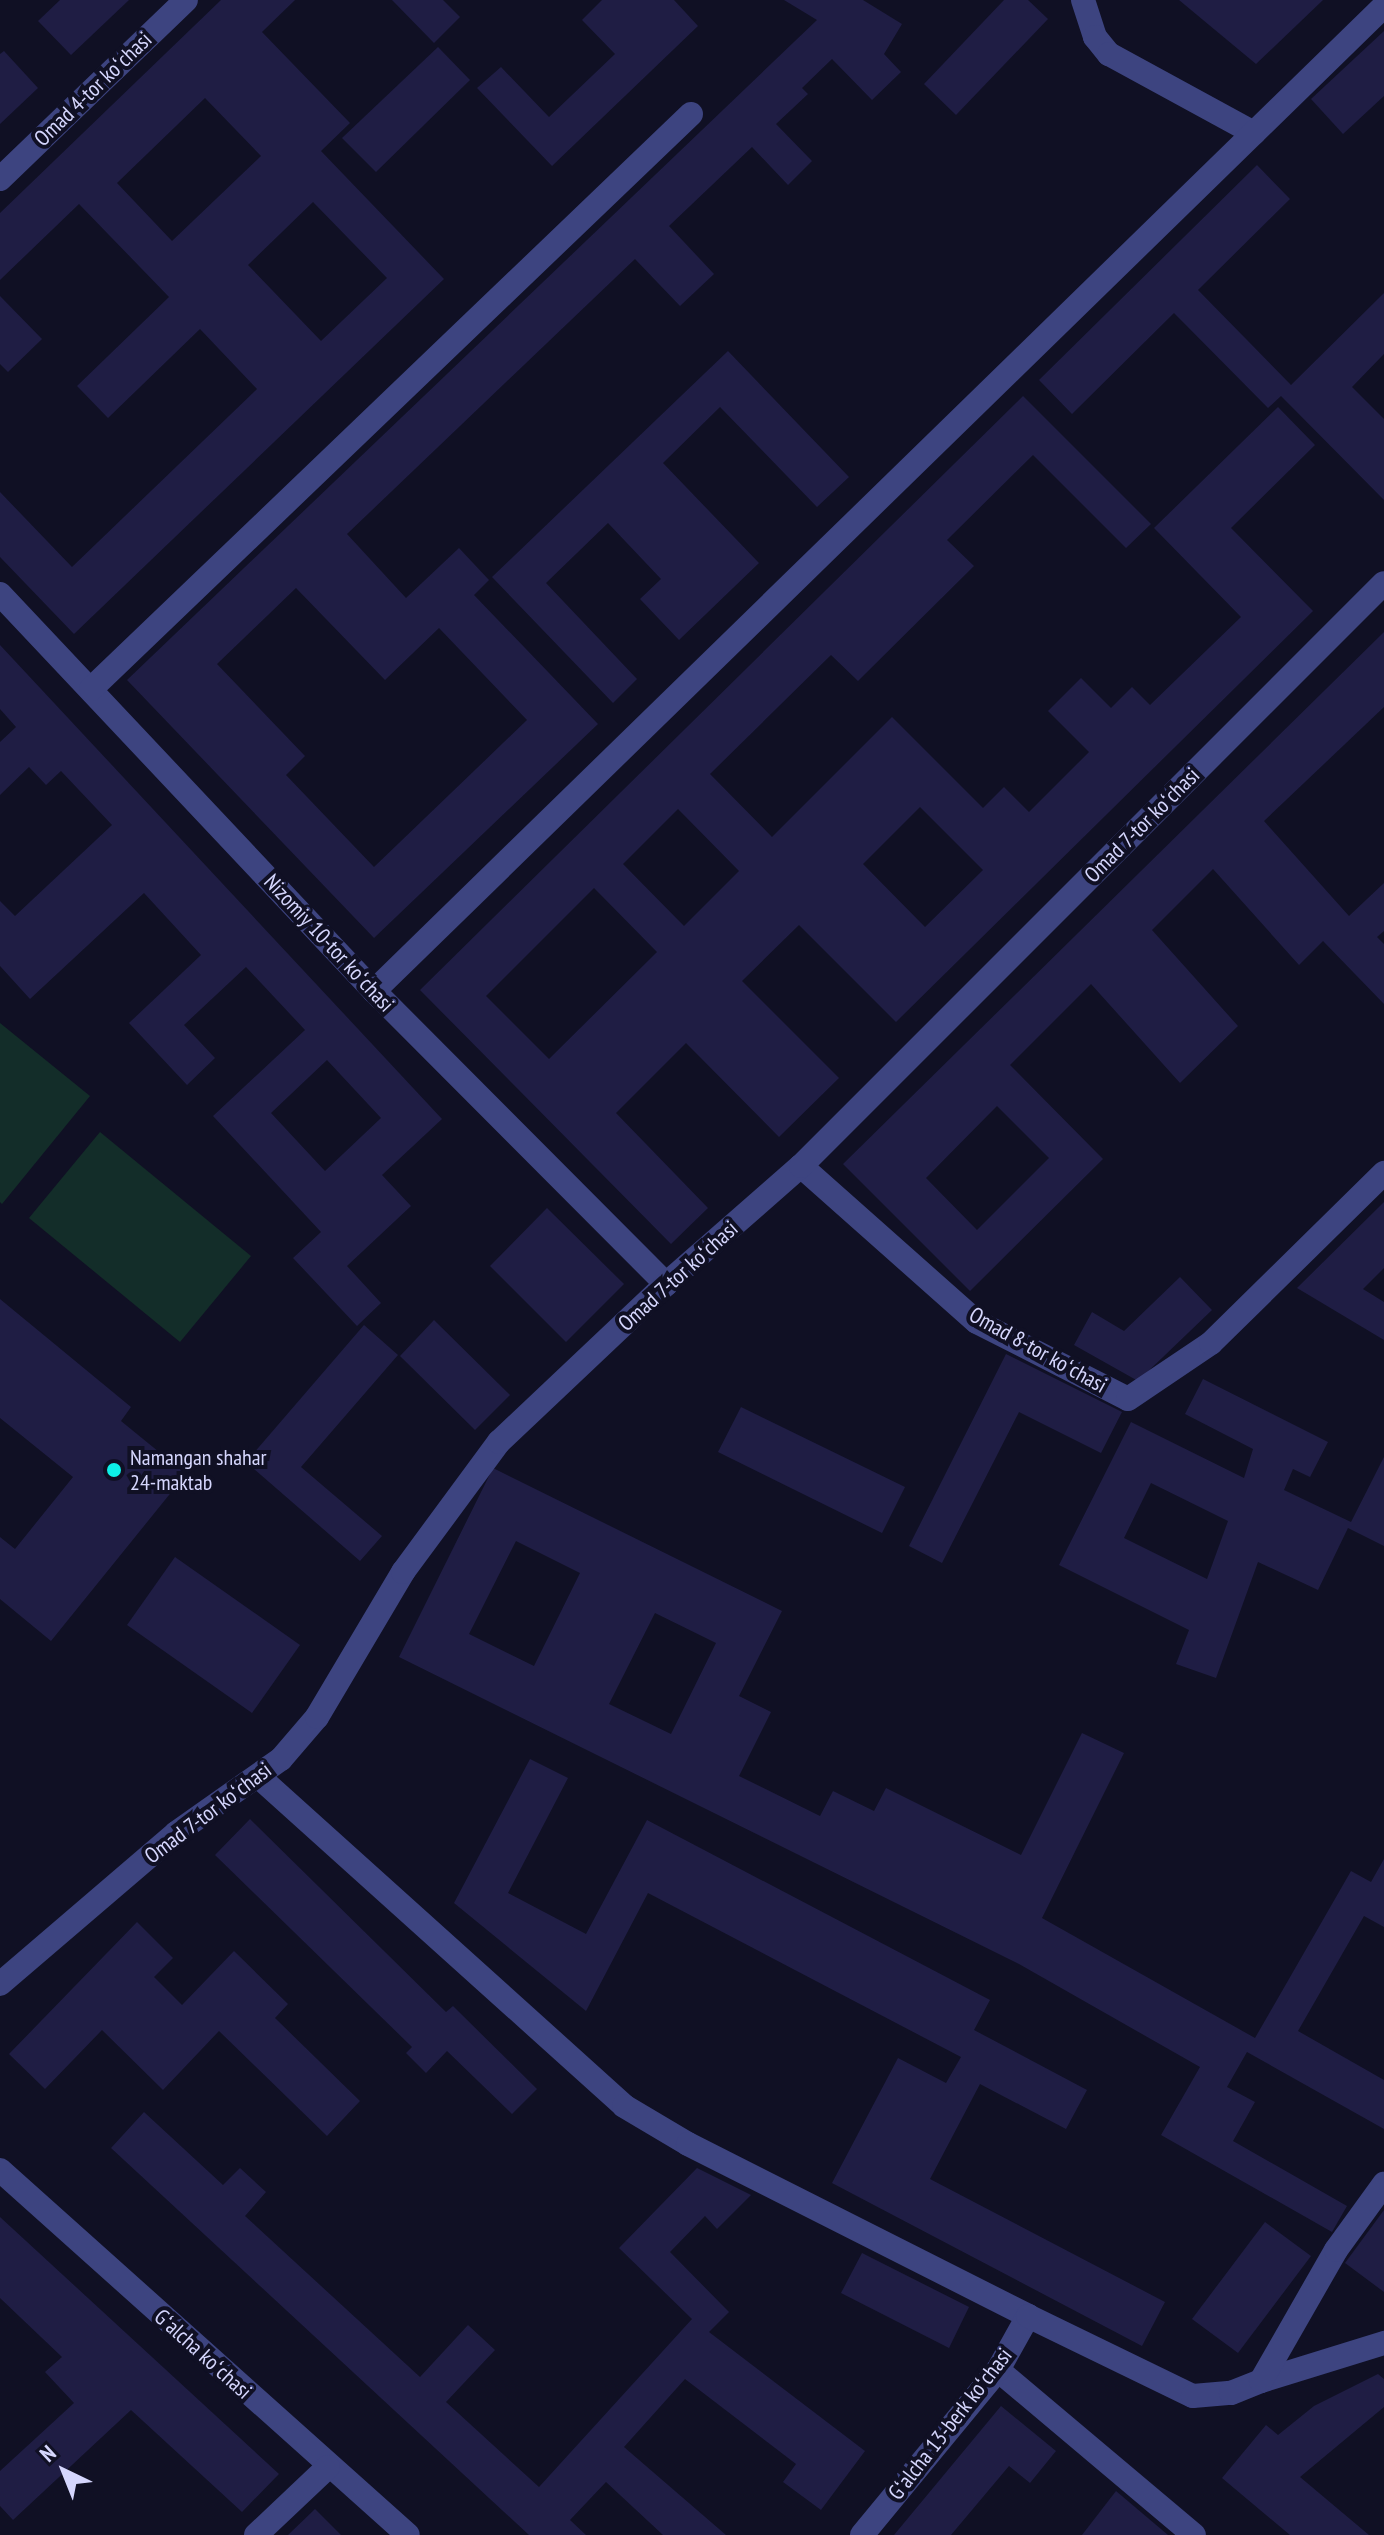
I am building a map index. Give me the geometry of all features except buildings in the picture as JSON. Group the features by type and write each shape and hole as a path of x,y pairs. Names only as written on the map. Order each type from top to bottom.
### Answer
{"street":[{"name":"Omad 4-tor koʻchasi","path":"0,179 186,0"},
{"path":"1083,0 1095,37 1109,54 1254,133"},
{"path":"374,991 1384,6"},
{"path":"91,689 691,114"},
{"name":"Omad 7-tor koʻchasi","path":"0,1984 176,1833 259,1777 317,1717 403,1572 499,1442 666,1284 801,1166 1384,583"},
{"name":"Nizomiy 10-tor koʻchasi","path":"0,594 374,991 666,1284"},
{"name":"Omad 8-tor koʻchasi","path":"801,1166 977,1322 1128,1399 1211,1343 1384,1173"},
{"path":"259,1777 624,2106 701,2151 1028,2316 1193,2396 1231,2393 1384,2343"},
{"name":"Gʻalcha koʻchasi","path":"0,2170 328,2467 408,2535"},
{"path":"1261,2381 1336,2250 1384,2184"},
{"name":"Gʻalcha 13-berk koʻchasi","path":"862,2535 998,2370 1028,2316"},
{"path":"998,2370 1194,2535"},
{"path":"256,2535 328,2467"}],"green space":[{"path":"0,1023 90,1096 2,1204 0,1202"},
{"path":"100,1132 251,1256 180,1342 29,1218"}],"place":[{"name":"Namangan shahar 24-maktab","path":"114,1470"}]}
